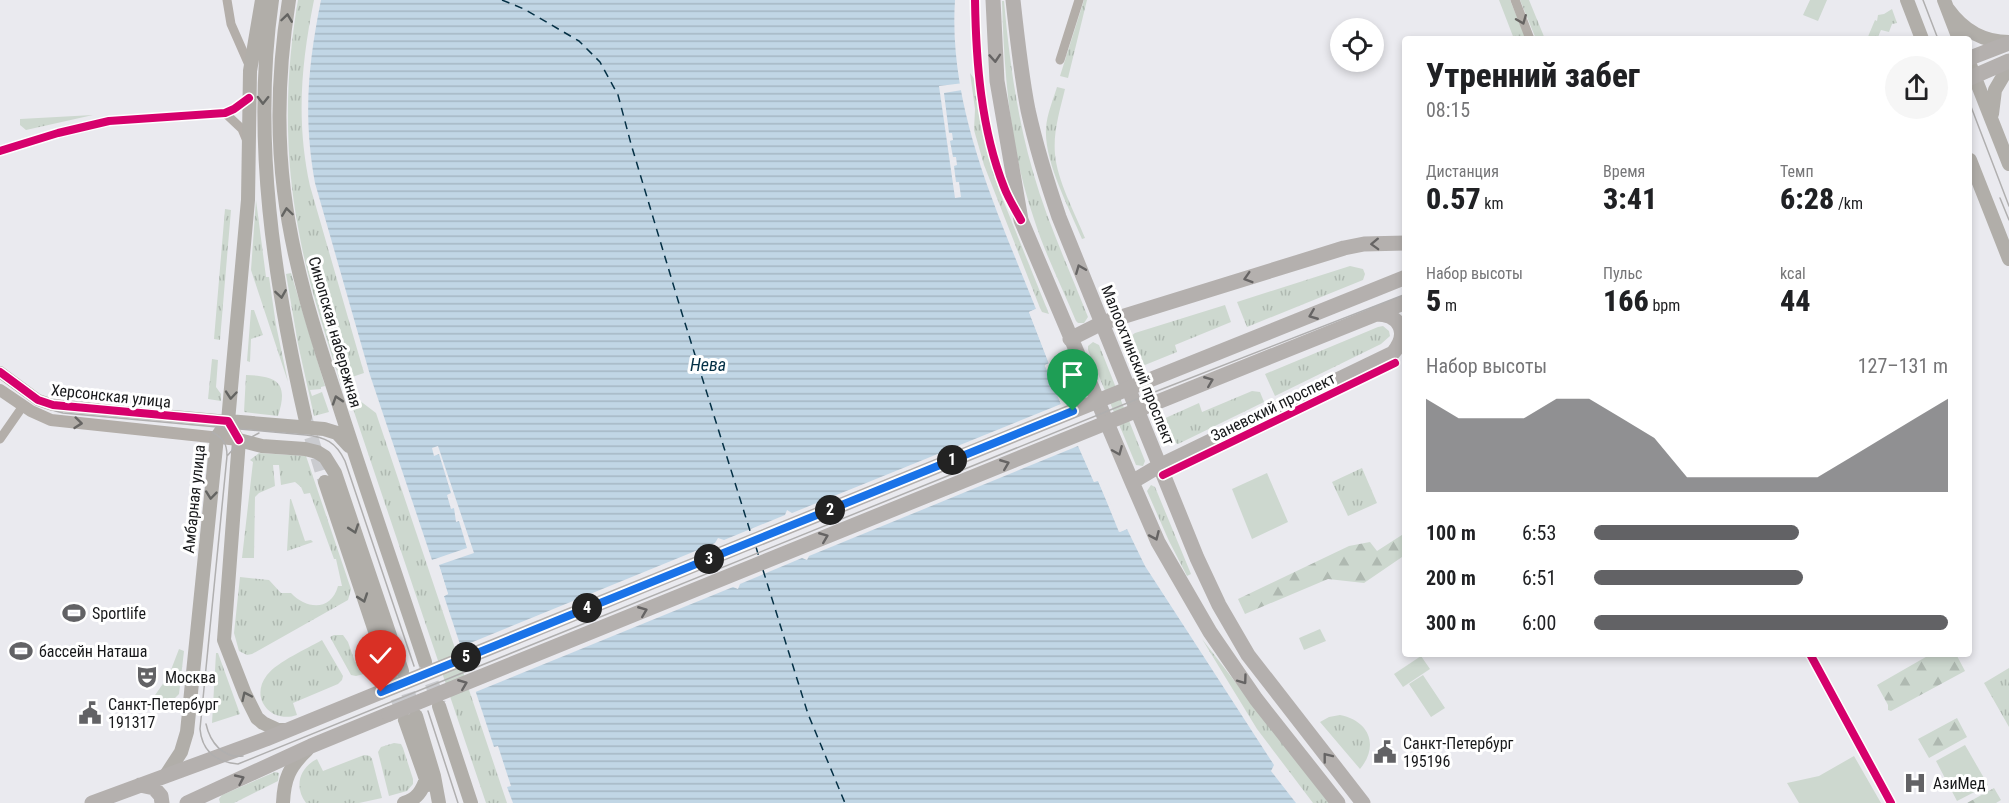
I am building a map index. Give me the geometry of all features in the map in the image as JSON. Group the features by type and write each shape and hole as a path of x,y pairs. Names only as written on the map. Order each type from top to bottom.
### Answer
{"main road":[{"path":"228,421 248,200 250,71 262,0"},
{"path":"272,0 263,94 265,158 281,296 291,357 306,417"},
{"name":"Синопская набережная","path":"289,0 280,78 279,120 284,189 290,230 306,299 355,456 425,662"},
{"path":"993,0 998,92 1023,226 1132,482 1158,542 1210,632 1256,699 1338,803"},
{"name":"Малоохтинский проспект","path":"1013,0 1024,84 1036,142 1059,217 1197,558 1230,626 1261,673 1363,803"},
{"path":"1907,0 1921,36"},
{"path":"1946,5 1958,36"},
{"path":"1946,5 1956,21 1966,30 1987,39 2009,43"},
{"path":"1915,21 1915,36"},
{"path":"1972,57 2009,43"},
{"path":"1972,73 2009,61"},
{"path":"1992,123 1992,101 1995,90 2009,66"},
{"path":"1972,75 2009,164"},
{"path":"1972,165 2009,259"},
{"path":"1071,339 1344,248 1364,244 1402,243"},
{"path":"92,803 302,724 1402,279"},
{"path":"187,803 311,746 1402,304"},
{"path":"1132,482 1161,470 1393,353 1402,336 1400,326 1393,318 1384,314 1374,314"},
{"name":"Херсонская улица","path":"228,421 324,429 337,433 346,441 355,456"},
{"name":"Амбарная улица","path":"166,775 181,752 187,732 217,437 228,421"},
{"path":"239,440 224,640 241,686 258,718 278,730 287,730"},
{"name":"Херсонская улица","path":"239,440 262,446 305,449 325,457 396,674"},
{"path":"439,706 471,803"},
{"path":"410,718 438,803 426,779 410,718"},
{"path":"282,803 284,786 292,765 311,746"},
{"path":"404,803 417,796 423,789 426,779"},
{"path":"140,785 151,786 157,790 162,803"},
{"path":"284,786 293,803"}],"street":[{"path":"227,0 231,24 246,56 250,71"},
{"path":"975,0 976,37 987,127 1004,188 1023,226"},
{"path":"1060,60 1079,0"},
{"path":"1515,0 1529,36"},
{"path":"0,151 109,121 225,113 249,98"},
{"path":"225,113 242,129 248,142"},
{"name":"Заневский проспект","path":"1161,470 1395,363"},
{"name":"Херсонская улица","path":"0,372 31,395 53,405 228,421"},
{"name":"Херсонская улица","path":"0,390 40,417 51,420 239,440"},
{"path":"0,439 31,395"},
{"path":"228,421 239,440"},
{"path":"1812,657 1891,803"}],"green space":[{"path":"298,0 314,0 303,70 302,93 303,139 310,186 364,373 340,381 316,305 293,199 288,114 291,57"},
{"path":"1084,0 1087,0 1068,78 1060,76"},
{"path":"1499,0 1510,0 1525,36 1513,36"},
{"path":"1520,0 1529,0 1544,36 1535,36"},
{"path":"1810,0 1827,0 1818,21 1803,15"},
{"path":"1002,1 1004,1 1014,87 1027,151 1045,209 1088,317 1084,323 1076,321 1043,245 1019,166 1004,56"},
{"path":"1892,9 1897,23 1892,24 1889,32 1881,30 1878,36 1868,36 1878,15"},
{"path":"970,73 976,81 982,128 999,190 1049,314 1042,312 1040,308 984,165 974,130 975,109"},
{"path":"1057,87 1065,89 1057,121 1056,164 1085,238 1082,239 1058,184 1046,141 1048,118"},
{"path":"93,115 26,130 20,125 20,119"},
{"path":"256,200 266,277 269,277 288,382 251,270"},
{"path":"225,209 231,210 220,340 214,339"},
{"path":"1350,266 1363,269 1365,274 1363,280 1247,327 1237,302"},
{"path":"291,273 325,386 321,389 310,390 312,396 322,392 329,412 314,416 286,274"},
{"path":"1225,305 1231,322 1175,345 1177,352 1140,367 1130,343 1131,336 1135,333"},
{"path":"251,310 254,310 263,335 251,339 250,362 247,361"},
{"path":"1383,326 1389,331 1390,336 1381,344 1275,396 1265,374"},
{"path":"1093,342 1099,345 1145,461 1143,466 1136,465 1088,350 1088,346"},
{"path":"212,359 218,360 216,387 221,394 221,401 208,399"},
{"path":"246,375 266,377 278,383 282,395 278,416 244,412"},
{"path":"347,391 376,413 507,803 486,803"},
{"path":"1252,391 1260,392 1264,402 1178,444 1169,440 1161,420 1199,403 1202,412"},
{"path":"259,453 306,456 351,589 348,600 247,655 239,651 234,633 240,577 269,580 281,593 291,593 311,605 324,604 335,594 338,586 342,586 336,559 334,559 310,493 304,494 295,482 281,485 279,465 273,465 275,486 255,497 254,558 242,558 253,462 250,460"},
{"path":"1362,468 1377,503 1348,516 1332,482"},
{"path":"1267,473 1288,522 1252,539 1232,489"},
{"path":"1151,485 1155,487 1191,574 1187,576 1147,491"},
{"path":"290,499 305,541 313,542 287,551"},
{"path":"1402,535 1402,557 1364,583 1328,579 1245,614 1238,599 1349,546 1370,542 1377,551"},
{"path":"1320,629 1326,641 1304,650 1299,638"},
{"path":"343,635 355,662 371,657 376,673 366,677 364,674 351,675 330,637"},
{"path":"1202,639 1329,803 1313,803 1257,729"},
{"path":"322,640 343,676 342,680 338,684 293,703 297,715 279,716 271,712 262,700 260,692 267,675 285,660"},
{"path":"179,649 184,651 179,694 159,708 153,698 169,675"},
{"path":"216,653 218,653 240,714 212,723"},
{"path":"1420,657 1430,669 1403,687 1394,674"},
{"path":"1926,657 1958,657 1965,671 1891,711 1888,710 1888,705 1877,685"},
{"path":"2009,668 2009,727 1984,683"},
{"path":"1423,675 1445,708 1431,717 1409,684"},
{"path":"1340,715 1358,723 1365,729 1368,736 1369,752 1360,769 1320,722"},
{"path":"1957,718 1967,737 1929,758 1918,739"},
{"path":"394,743 401,744 403,748 413,784 407,791 389,796 378,752 381,747"},
{"path":"1965,745 1988,785 1957,801 1936,761"},
{"path":"364,755 372,759 382,798 359,803 306,803 299,784 306,767 317,759 323,771"},
{"path":"1854,756 1881,803 1799,803 1787,783 1819,776"},
{"path":"275,772 279,773 278,781 234,803 220,803 219,799 222,795"},
{"path":"1994,788 2001,800 1996,803 1967,803"}],"water":[{"name":"Нева","path":"321,0 955,0 955,40 959,80 978,158 991,197 1036,309 1029,312 1049,364 1045,366 1094,482 1098,480 1119,532 1127,529 1145,566 1274,765 1271,771 1296,803 513,803 507,787 511,786 498,746 494,747 444,596 448,594 437,559 432,560 370,375 315,183 308,113 310,69"}],"pier":[{"path":"964,83 967,104 964,104 962,90 944,93 949,133 952,133 953,140 950,141 953,157 956,157 957,165 954,166 956,182 959,182 961,197 955,198 939,86"},
{"path":"1036,309 1037,312 1033,314 1052,363 1049,367 1095,478 1100,479 1121,528 1125,526 1127,529 1120,532 1098,481 1094,482 1078,446 809,556 807,560 802,558 740,584 738,589 733,587 473,693 458,648 715,543 718,538 724,540 785,515 787,510 792,513 1061,404 1045,365 1049,363 1029,312"},
{"path":"438,446 474,553 439,565 448,594 444,596 445,592 435,562 432,563 432,560 467,548 459,521 456,522 454,508 451,509 447,495 451,493 439,454 434,456 432,448"}],"ferry route":[{"path":"502,0 524,9 579,41 600,62 618,95 680,307 751,534"},
{"path":"756,547 759,557"},
{"path":"763,570 808,714 845,803"}],"tunnel":[{"path":"305,417 325,482"},
{"path":"425,663 439,704"},
{"path":"402,673 415,715"},
{"path":"391,678 405,720"}],"tram line":[{"path":"1923,0 1937,36"},
{"path":"1972,109 2009,206"},
{"path":"2000,198 2009,220"},
{"path":"212,432 224,441 227,456 200,729 201,737 212,754 223,761 238,764 1152,393 1402,296"},
{"path":"0,378 38,404 63,413 306,435 319,437 334,445 345,461 414,666"},
{"path":"227,456 237,445 259,433"},
{"path":"428,711 458,803"},
{"path":"206,724 214,743 219,748 229,755 243,756"}],"cycle path":[{"path":"975,0 981,95 985,119 996,165 1004,187 1021,220"},
{"path":"0,151 58,133 109,121 225,113 249,98"},
{"path":"1163,475 1395,363"},
{"path":"0,372 38,400 53,405 228,421 239,440"},
{"path":"1812,657 1891,803"}],"place":[{"name":"Sportlife","path":"74,613"},
{"name":"бассейн Наташа","path":"21,651"},
{"name":"Москва","path":"147,677"},
{"name":"Санкт-Петербург 191317","path":"90,713"},
{"name":"Санкт-Петербург 195196","path":"1385,752"},
{"name":"АзиМед","path":"1915,783"}],"route":[{"path":"381,692 1073,411"}]}
